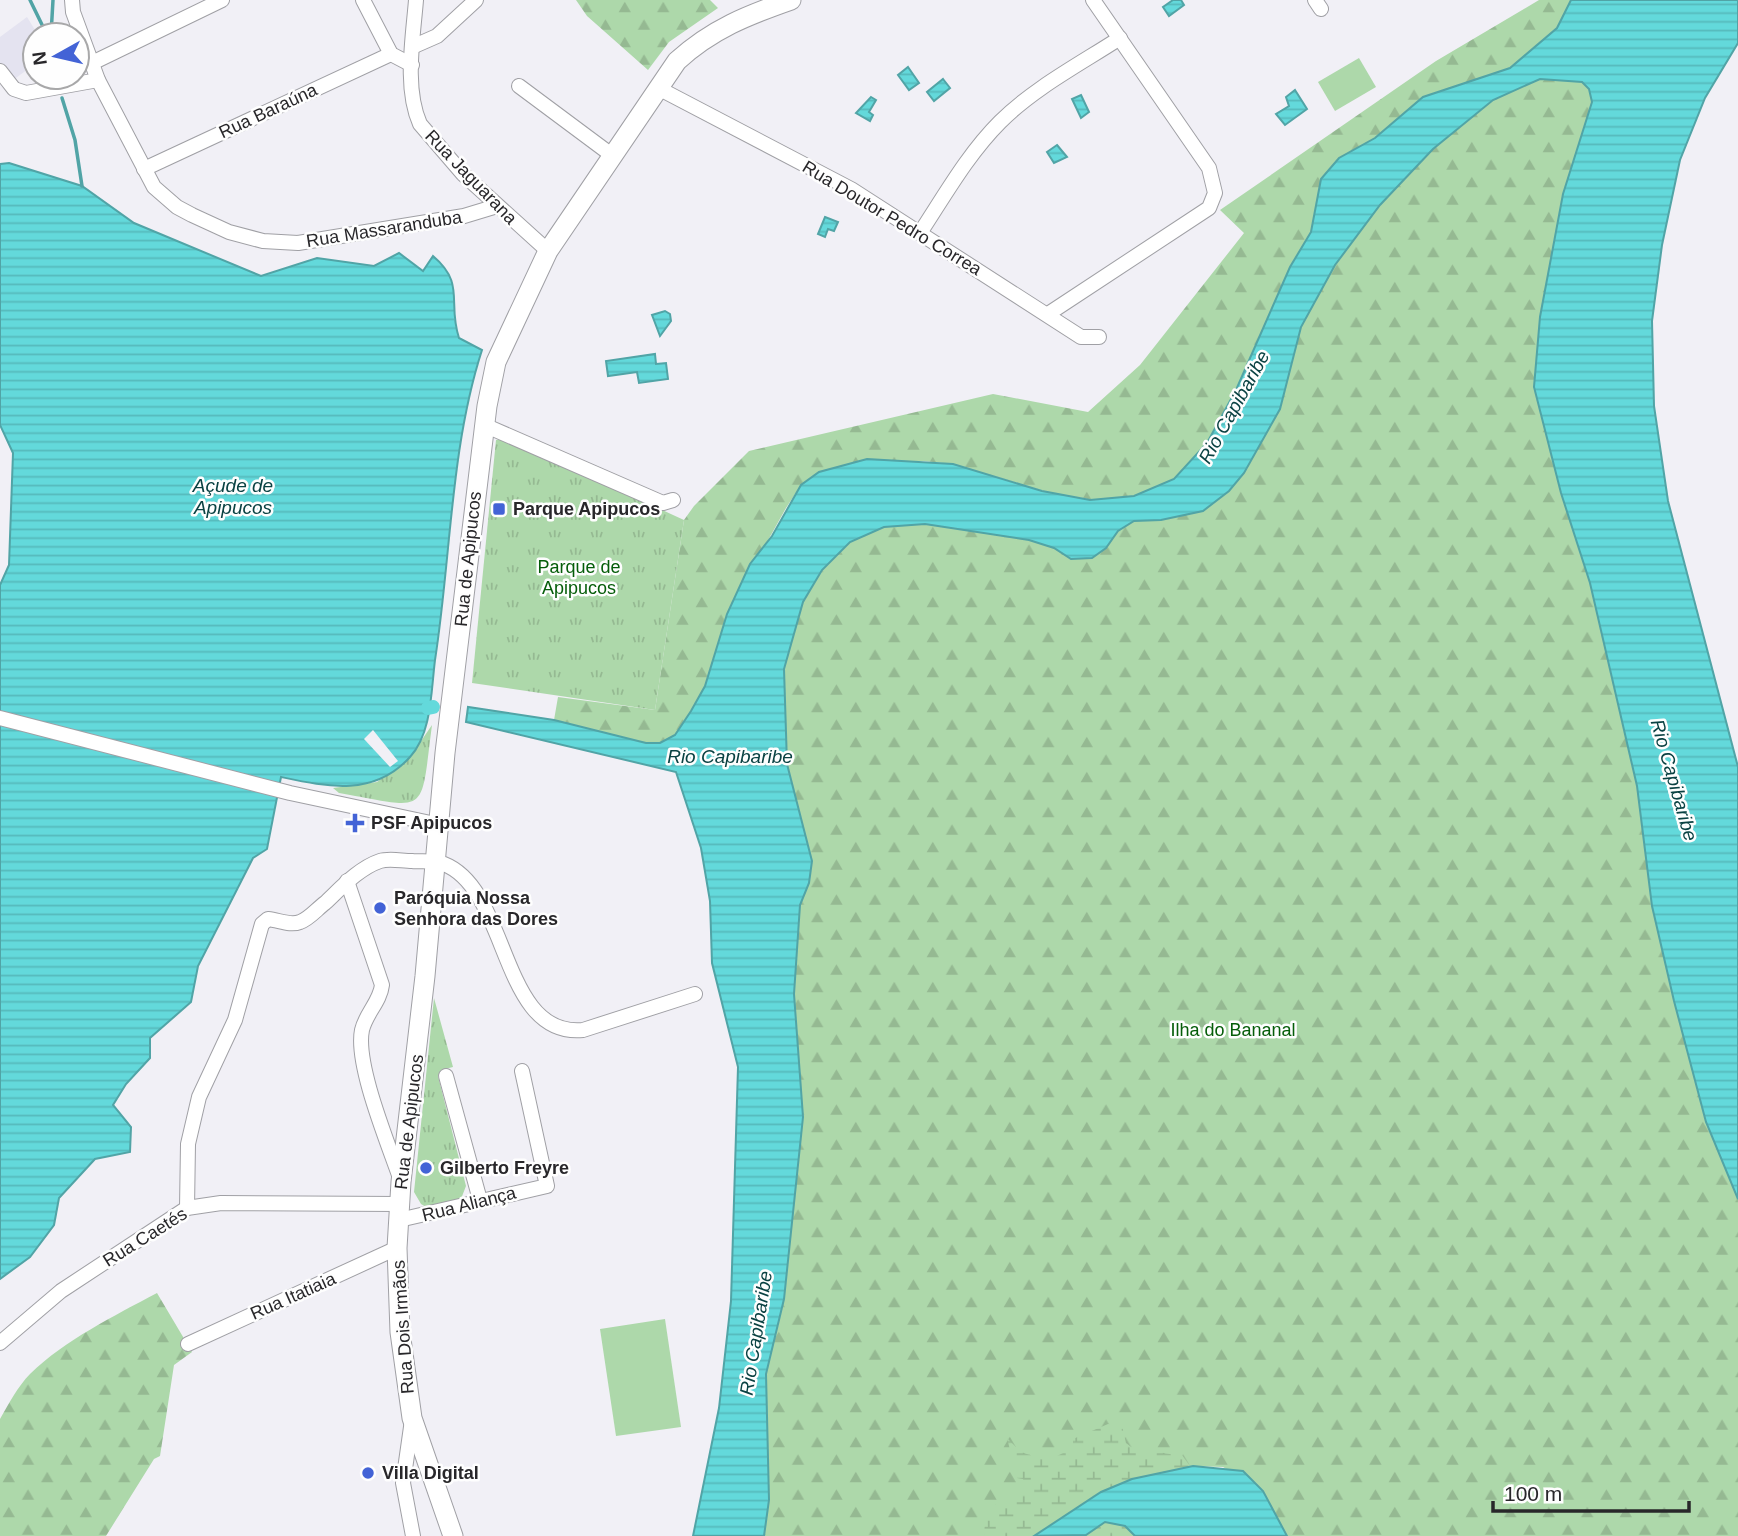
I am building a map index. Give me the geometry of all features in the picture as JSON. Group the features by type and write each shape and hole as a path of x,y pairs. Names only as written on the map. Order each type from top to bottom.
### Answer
{"main road":[{"name":"Rua de Apipucos","path":"399,1227 401,1182 440,825 445,753 484,425 496,362 548,251 677,61 699,41 731,21 792,0"},
{"name":"Rua Dois Irmãos","path":"399,1227 401,1344 412,1418 453,1536"}],"street":[{"path":"92,63 222,0"},
{"path":"363,0 391,54 412,65"},
{"name":"Rua Jaguarana","path":"416,0 412,65 413,91 420,124 497,206 548,251"},
{"path":"412,47 438,36 476,0"},
{"path":"1048,314 1209,208 1215,193 1209,168 1093,0"},
{"name":"Rua Massaranduba","path":"70,4 99,80 154,187 177,207 229,232 263,241 298,243 464,216 497,206"},
{"path":"920,233 976,148 1001,121 1035,94 1120,38"},
{"name":"Rua Baraúna","path":"144,169 391,54"},
{"path":"0,71 14,89 26,93 99,80"},
{"path":"519,86 612,156"},
{"name":"Rua Doutor Pedro Correa","path":"658,88 851,189 1081,337 1099,337"},
{"path":"484,425 663,503 673,500"},
{"path":"0,718 290,793 440,825"},
{"path":"187,1208 188,1144 199,1097 234,1020 262,924 268,919 293,924 306,919 347,881 382,860 436,862 449,867 475,892 532,1008 557,1027 571,1031 695,994"},
{"path":"347,881 382,985 366,1019 361,1042 372,1094 401,1182"},
{"name":"Rua Aliança","path":"399,1227 480,1200 547,1186 522,1071"},
{"path":"446,1076 480,1200"},
{"name":"Rua Caetés","path":"0,1343 61,1291 187,1208 220,1203 399,1227"},
{"name":"Rua Itatiaia","path":"188,1343 399,1227"},
{"path":"412,1418 403,1483 413,1536"}],"shaded area":[{"path":"21,21 21,74 13,80 0,66 0,37"}],"green space":[{"path":"576,0 710,0 718,8 669,42 648,70 587,16"},
{"path":"1539,0 1571,0 1557,28 1510,68 1423,97 1375,138 1339,158 1321,179 1311,232 1290,267 1236,390 1207,443 1174,479 1134,496 1093,500 1047,492 953,464 923,461 819,472 801,485 786,508 727,614 705,686 675,735 660,743 646,743 554,720 558,697 655,710 684,520 694,506 749,451 993,394 1088,412 1140,365 1244,233 1220,210 1436,61"},
{"path":"1359,58 1376,87 1335,111 1318,82"},
{"name":"Ilha do Bananal","path":"1540,79 1582,82 1589,89 1592,102 1563,194 1540,317 1534,388 1561,493 1590,583 1637,786 1652,906 1674,1001 1706,1122 1738,1199 1738,1536 1287,1536 1263,1491 1223,1467 1193,1466 1132,1479 1034,1536 764,1536 769,1500 766,1374 784,1299 803,1117 794,994 800,905 809,883 812,861 787,764 784,669 803,602 822,570 850,542 884,527 925,524 1029,540 1054,548 1071,559 1092,558 1106,547 1118,531 1134,521 1161,520 1229,491 1244,473 1280,409 1301,327 1335,265 1380,205 1433,149 1493,100"},
{"name":"Parque de Apipucos","path":"505,438 684,520 655,710 472,683 496,440"},
{"path":"432,725 425,777 415,800 405,803 390,802 339,793 333,788 377,782 410,757"},
{"path":"434,998 453,1067 441,1070 438,1076 466,1186 461,1199 431,1210 421,1204 414,1192"},
{"path":"157,1293 192,1352 174,1365 160,1456 154,1459 106,1536 0,1536 0,1419 21,1384 59,1350 90,1329"},
{"path":"665,1319 681,1427 616,1436 600,1329"},
{"path":"1108,1424 1122,1426 1126,1443 1135,1450 1182,1455 1195,1473 1050,1536 984,1536 986,1509 1016,1495 1024,1486 1023,1479 1017,1478 1007,1438 1021,1452 1033,1456 1055,1457 1073,1448 1073,1439"},
{"path":"1105,1522 1125,1526 1135,1536 1079,1536"}],"water":[{"path":"1173,0 1181,0 1184,5 1169,16 1163,7"},
{"name":"Rio Capibaribe","path":"1571,0 1738,0 1738,43 1705,98 1680,160 1662,245 1652,321 1654,406 1668,501 1738,767 1738,1199 1706,1122 1674,1001 1652,906 1637,786 1590,583 1561,493 1534,387 1540,317 1563,194 1592,102 1589,89 1582,82 1540,79 1493,100 1433,149 1380,205 1335,265 1301,327 1280,409 1244,473 1229,491 1203,511 1161,520 1134,521 1118,531 1106,548 1092,558 1071,559 1054,548 1029,540 925,524 884,527 850,542 822,570 803,602 784,669 787,764 812,861 809,883 800,905 794,994 803,1117 784,1299 766,1374 769,1500 764,1536 693,1536 719,1408 731,1301 738,1067 712,963 710,901 701,848 676,772 466,722 468,707 554,720 646,743 660,743 675,735 705,686 727,614 750,564 772,536 801,485 819,472 867,459 953,464 1042,491 1090,500 1134,496 1174,479 1207,443 1236,390 1290,267 1311,232 1321,179 1339,158 1375,138 1423,97 1510,68 1557,28"},
{"path":"908,67 919,83 909,90 898,75"},
{"path":"943,79 950,88 934,101 927,92"},
{"path":"1295,90 1307,109 1285,125 1276,114 1289,106 1286,97"},
{"path":"1081,95 1089,112 1081,118 1072,99"},
{"path":"871,97 876,100 869,112 873,115 870,121 856,113"},
{"path":"1057,145 1067,157 1054,163 1047,152"},
{"name":"Açude de Apipucos","path":"9,163 82,186 134,223 261,276 317,258 374,266 399,253 423,271 433,256 443,266 453,285 459,338 482,350 471,388 457,465 429,711 423,736 410,757 396,770 366,784 333,786 281,777 267,849 253,858 198,966 191,1002 150,1038 150,1058 126,1084 113,1105 131,1127 130,1152 95,1159 59,1198 54,1225 30,1257 0,1279 0,585 9,565 13,453 0,425 0,164"},
{"path":"825,217 838,222 834,231 828,229 825,237 818,234"},
{"path":"665,311 670,314 671,321 660,336 652,315"},
{"path":"655,354 656,364 666,363 668,379 639,383 637,372 608,376 606,361"},
{"path":"1193,1466 1243,1471 1263,1491 1287,1536 1135,1536 1125,1526 1105,1522 1086,1535 1034,1536 1101,1492 1132,1479"}],"pier":[{"path":"373,730 398,761 390,767 364,739"}],"waterway":[{"path":"30,0 40,21"},
{"path":"52,21 53,0"},
{"path":"62,98 75,140 82,186"},
{"path":"428,708 433,707"}],"place":[{"name":"Parque Apipucos","path":"499,509"},
{"name":"PSF Apipucos","path":"355,823"},
{"name":"Paróquia Nossa Senhora das Dores","path":"380,908"},
{"name":"Gilberto Freyre","path":"426,1168"},
{"name":"Villa Digital","path":"368,1473"}]}
